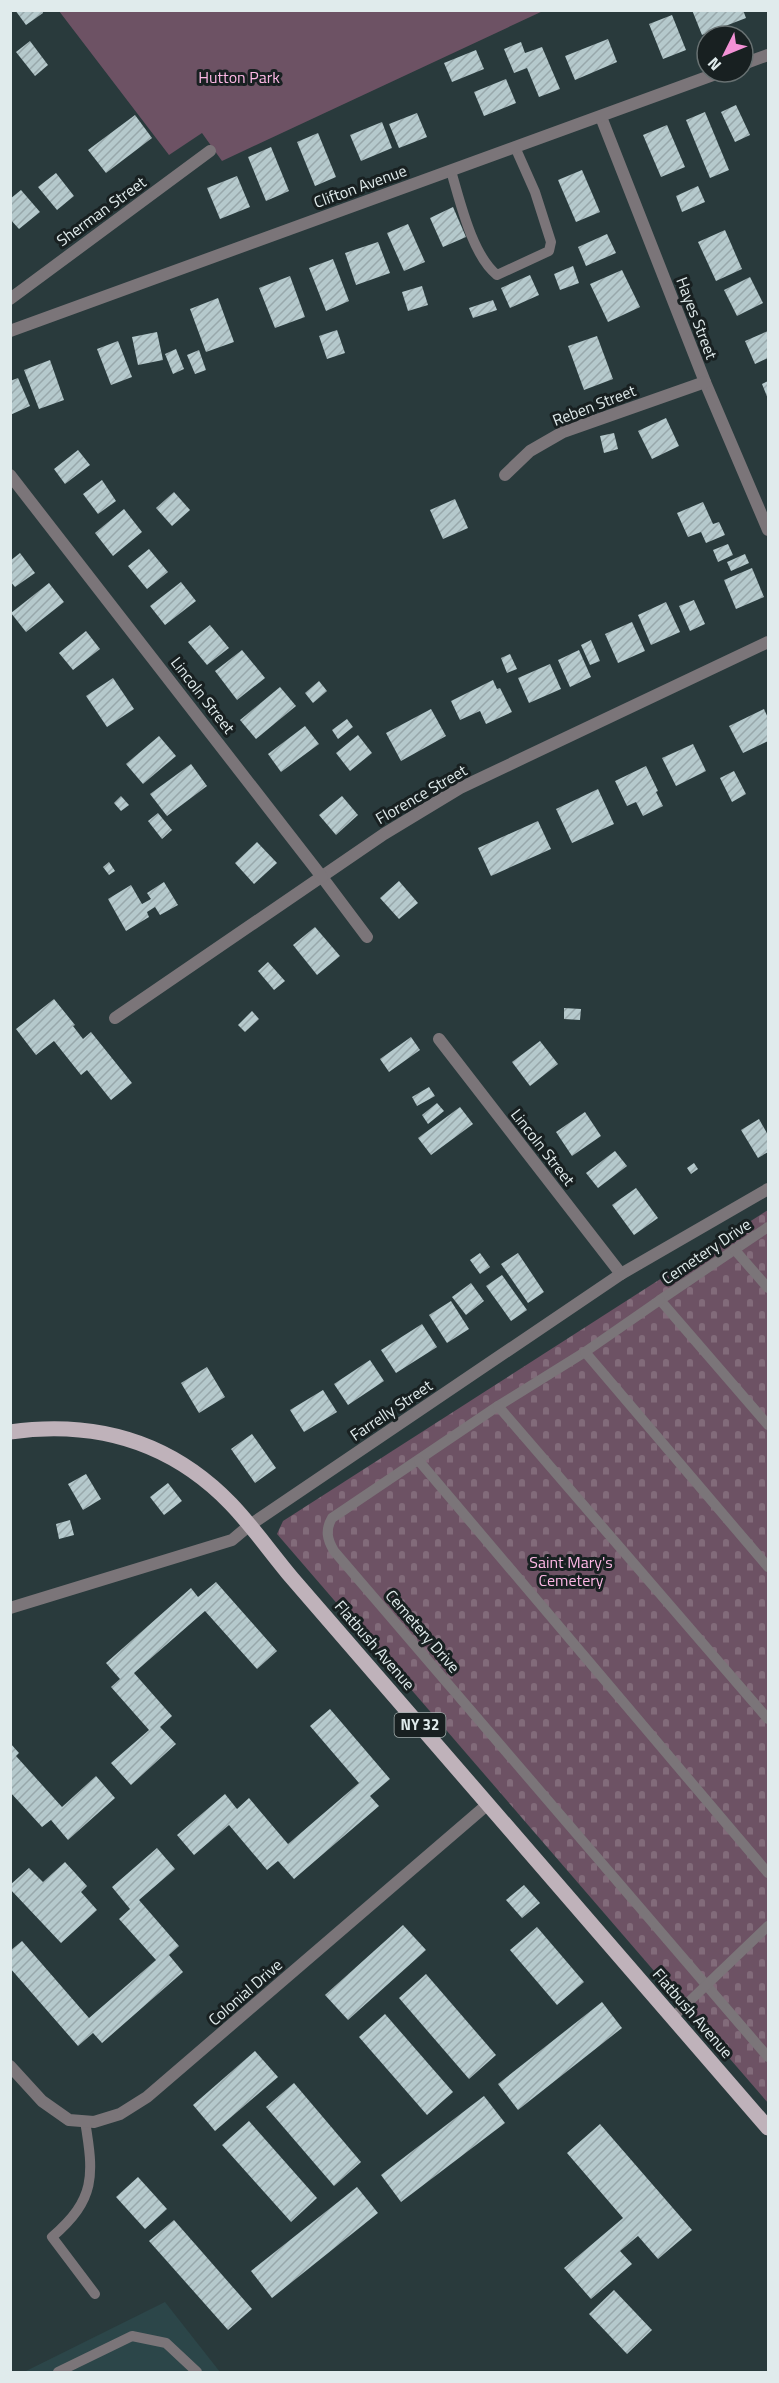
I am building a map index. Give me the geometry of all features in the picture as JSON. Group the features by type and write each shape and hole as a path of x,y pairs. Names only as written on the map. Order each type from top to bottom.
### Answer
{"main road":[{"name":"Flatbush Avenue","path":"10,1432 53,1430 89,1432 124,1438 154,1448 183,1464 208,1483 250,1525 292,1578 768,2128"}],"street":[{"name":"Clifton Avenue","path":"10,331 695,82"},
{"name":"Hayes Street","path":"601,117 705,382 768,530"},
{"name":"Sherman Street","path":"10,298 210,151"},
{"name":"Reben Street","path":"505,475 531,451 563,432 705,382"},
{"name":"Lincoln Street","path":"10,475 367,937"},
{"name":"Florence Street","path":"115,1018 384,834 460,788 768,642"},
{"name":"Lincoln Street","path":"439,1039 621,1274"},
{"name":"Farrelly Street","path":"10,1608 232,1540 250,1525 621,1274 768,1189"},
{"name":"Colonial Drive","path":"10,2066 42,2101 69,2120 94,2122 120,2114 147,2097 488,1804"}],"lane":[{"path":"451,171 463,212 481,255 497,275 549,250 552,242 535,192 515,147"},
{"name":"Cemetery Drive","path":"768,1227 585,1352 498,1406 332,1518 327,1532 328,1540 334,1551 768,2057"},
{"path":"734,1250 768,1288"},
{"name":"Cemetery Drive","path":"660,1300 768,1425"},
{"path":"585,1352 768,1567"},
{"path":"498,1406 768,1719"},
{"path":"419,1461 768,1873"},
{"path":"673,2017 768,1926"},
{"path":"85,2121 90,2154 88,2193 77,2212 52,2237 95,2294"},
{"path":"58,2373 132,2336 166,2343 197,2373"}],"shaded area":[{"path":"165,2302 220,2372 24,2372"}],"green space":[{"name":"Hutton Park","path":"59,11 543,11 222,161 202,133 169,155"},
{"name":"Saint Mary's Cemetery","path":"768,1210 768,2103 277,1534 283,1521"}],"building":[{"path":"15,10 42,10 43,13 26,25"},
{"path":"692,10 743,10 746,18 730,24 698,24"},
{"path":"672,15 686,50 663,59 649,24"},
{"path":"608,39 617,62 575,80 565,56"},
{"path":"30,41 48,65 35,76 16,52"},
{"path":"521,42 525,53 542,47 560,89 539,97 527,68 514,73 504,49"},
{"path":"476,50 484,69 452,82 444,63"},
{"path":"506,79 516,103 484,116 474,92"},
{"path":"736,105 750,135 735,142 721,112"},
{"path":"705,112 729,170 710,178 686,120"},
{"path":"417,113 427,137 399,148 389,124"},
{"path":"135,115 152,138 106,173 88,150"},
{"path":"382,122 392,148 361,161 350,135"},
{"path":"667,125 685,167 661,177 643,135"},
{"path":"318,133 336,177 315,186 297,142"},
{"path":"271,147 289,191 266,201 248,157"},
{"path":"582,170 600,212 576,222 558,180"},
{"path":"56,173 74,196 57,210 38,187"},
{"path":"237,176 250,207 220,219 207,188"},
{"path":"698,186 705,202 682,212 676,196"},
{"path":"21,190 40,212 19,229 10,219 10,199"},
{"path":"453,207 466,237 443,247 430,218"},
{"path":"408,224 425,262 404,271 387,233"},
{"path":"725,230 742,269 716,281 698,242"},
{"path":"607,234 616,253 586,266 578,247"},
{"path":"378,242 390,273 356,285 345,253"},
{"path":"333,259 349,301 326,311 309,268"},
{"path":"573,266 579,283 560,290 554,274"},
{"path":"622,270 640,307 608,322 590,284"},
{"path":"530,275 539,295 510,308 501,288"},
{"path":"290,276 305,317 275,328 259,288"},
{"path":"750,277 763,303 737,316 724,290"},
{"path":"422,286 428,305 408,311 402,292"},
{"path":"218,298 234,342 206,352 190,309"},
{"path":"493,300 497,310 473,318 469,308"},
{"path":"337,330 345,353 327,359 319,336"},
{"path":"768,331 768,358 755,364 745,341"},
{"path":"157,332 163,360 138,365 132,337"},
{"path":"597,336 613,379 584,390 568,346"},
{"path":"118,341 132,377 111,385 97,349"},
{"path":"176,349 184,369 173,374 165,354"},
{"path":"199,350 206,370 195,374 187,355"},
{"path":"50,360 64,400 39,409 24,370"},
{"path":"18,378 30,406 10,415 10,381"},
{"path":"768,381 768,399 762,384"},
{"path":"666,418 679,446 652,459 638,431"},
{"path":"614,433 618,449 604,453 600,436"},
{"path":"78,450 90,465 65,484 54,469"},
{"path":"102,480 116,501 98,514 83,494"},
{"path":"174,492 190,510 172,526 156,508"},
{"path":"455,499 468,528 443,539 430,510"},
{"path":"703,502 713,524 719,522 725,535 706,543 701,532 688,537 677,513"},
{"path":"124,509 142,532 113,556 95,533"},
{"path":"728,544 733,555 718,562 713,550"},
{"path":"149,549 168,572 147,589 128,566"},
{"path":"20,553 35,573 15,587 10,581 10,561"},
{"path":"745,554 749,563 731,571 727,562"},
{"path":"752,568 764,597 736,609 724,580"},
{"path":"181,582 196,601 165,625 150,606"},
{"path":"49,583 64,602 26,632 11,613"},
{"path":"694,600 705,624 690,631 679,606"},
{"path":"666,602 680,632 651,645 638,615"},
{"path":"632,622 645,651 618,663 605,634"},
{"path":"210,625 229,648 207,665 188,642"},
{"path":"86,631 100,649 73,670 59,653"},
{"path":"591,640 600,661 590,665 581,645"},
{"path":"242,650 265,678 237,700 215,671"},
{"path":"579,650 591,677 570,687 558,660"},
{"path":"510,654 517,669 507,673 501,658"},
{"path":"550,664 561,689 529,703 518,678"},
{"path":"113,678 134,709 107,727 86,696"},
{"path":"493,680 497,689 500,688 512,712 486,724 480,711 460,720 451,701"},
{"path":"319,681 327,691 313,703 305,693"},
{"path":"280,687 296,706 256,739 240,720"},
{"path":"431,709 446,736 401,761 386,733"},
{"path":"764,709 768,718 768,741 743,753 729,726"},
{"path":"347,719 353,727 338,739 332,730"},
{"path":"305,726 319,744 281,772 268,754"},
{"path":"358,735 372,753 350,771 336,753"},
{"path":"159,736 176,756 143,784 126,764"},
{"path":"693,744 706,771 676,786 662,758"},
{"path":"191,764 207,786 167,816 150,794"},
{"path":"646,766 663,806 643,816 636,802 627,806 615,781"},
{"path":"734,771 746,794 732,802 720,778"},
{"path":"598,789 614,824 572,843 556,809"},
{"path":"121,796 129,805 121,811 114,803"},
{"path":"342,796 358,815 336,835 319,815"},
{"path":"158,813 172,830 162,839 148,821"},
{"path":"538,821 551,849 491,876 478,848"},
{"path":"257,842 277,863 254,884 235,863"},
{"path":"109,862 115,871 109,875 103,867"},
{"path":"399,881 418,903 399,919 380,898"},
{"path":"164,882 178,905 160,915 155,907 147,912 149,917 126,931 108,899 131,885 142,904 151,899 147,893"},
{"path":"315,927 340,956 317,975 293,945"},
{"path":"268,962 285,981 274,990 258,971"},
{"path":"54,999 83,1039 91,1032 132,1083 111,1100 87,1070 81,1075 54,1041 36,1055 16,1029"},
{"path":"564,1008 581,1009 580,1020 564,1019"},
{"path":"252,1011 259,1019 245,1032 238,1025"},
{"path":"411,1037 420,1050 389,1072 380,1059"},
{"path":"540,1041 558,1064 530,1086 512,1062"},
{"path":"429,1087 435,1096 417,1106 412,1097"},
{"path":"437,1103 444,1111 428,1124 422,1115"},
{"path":"460,1107 473,1124 431,1155 418,1138"},
{"path":"585,1112 601,1136 572,1156 556,1132"},
{"path":"759,1119 768,1135 768,1152 758,1158 741,1130"},
{"path":"615,1151 627,1166 598,1188 586,1173"},
{"path":"694,1163 698,1169 691,1174 687,1168"},
{"path":"636,1188 658,1218 634,1235 612,1205"},
{"path":"480,1253 490,1267 480,1274 470,1260"},
{"path":"518,1253 544,1292 528,1303 501,1264"},
{"path":"502,1275 527,1310 511,1321 486,1286"},
{"path":"471,1283 484,1301 466,1315 452,1297"},
{"path":"451,1301 469,1329 447,1343 429,1315"},
{"path":"422,1324 437,1347 396,1373 381,1350"},
{"path":"370,1360 384,1381 348,1405 334,1384"},
{"path":"207,1367 225,1397 199,1413 181,1383"},
{"path":"323,1390 337,1412 304,1432 290,1410"},
{"path":"252,1434 276,1468 255,1483 231,1449"},
{"path":"86,1474 101,1499 83,1510 68,1484"},
{"path":"168,1483 182,1501 164,1515 150,1497"},
{"path":"70,1520 74,1535 59,1539 56,1524"},
{"path":"216,1582 277,1651 257,1669 205,1611 134,1673 172,1716 160,1727 176,1744 131,1785 111,1763 149,1730 111,1687 120,1679 106,1663 191,1588 198,1597"},
{"path":"330,1709 390,1779 370,1796 379,1806 294,1879 278,1861 267,1870 229,1825 194,1855 177,1835 225,1794 237,1809 249,1798 288,1844 359,1783 310,1726"},
{"path":"10,1743 19,1753 16,1756 62,1807 96,1776 115,1798 68,1840 51,1820 42,1827 10,1792"},
{"path":"157,1848 175,1869 139,1900 179,1946 169,1955 183,1972 102,2043 93,2033 78,2046 10,1968 10,1951 22,1941 89,2018 156,1960 119,1919 130,1909 112,1887"},
{"path":"65,1862 87,1886 81,1892 97,1910 61,1943 10,1889 10,1885 29,1868 43,1882"},
{"path":"524,1885 540,1903 522,1918 506,1900"},
{"path":"403,1925 426,1950 348,2020 325,1995"},
{"path":"537,1927 584,1982 557,2005 510,1950"},
{"path":"426,1974 496,2055 469,2079 399,1998"},
{"path":"602,2002 622,2028 518,2110 498,2084"},
{"path":"385,2014 453,2092 427,2115 359,2037"},
{"path":"255,2051 278,2077 215,2131 193,2105"},
{"path":"294,2083 361,2162 334,2186 266,2107"},
{"path":"484,2096 505,2123 401,2202 381,2175"},
{"path":"249,2121 317,2198 291,2222 222,2145"},
{"path":"600,2124 692,2230 658,2259 638,2236 620,2251 632,2264 591,2299 564,2268 623,2218 567,2153"},
{"path":"138,2177 167,2209 145,2229 116,2197"},
{"path":"357,2187 378,2213 272,2298 251,2271"},
{"path":"174,2220 252,2309 228,2330 149,2241"},
{"path":"614,2290 652,2330 627,2354 589,2314"}]}
